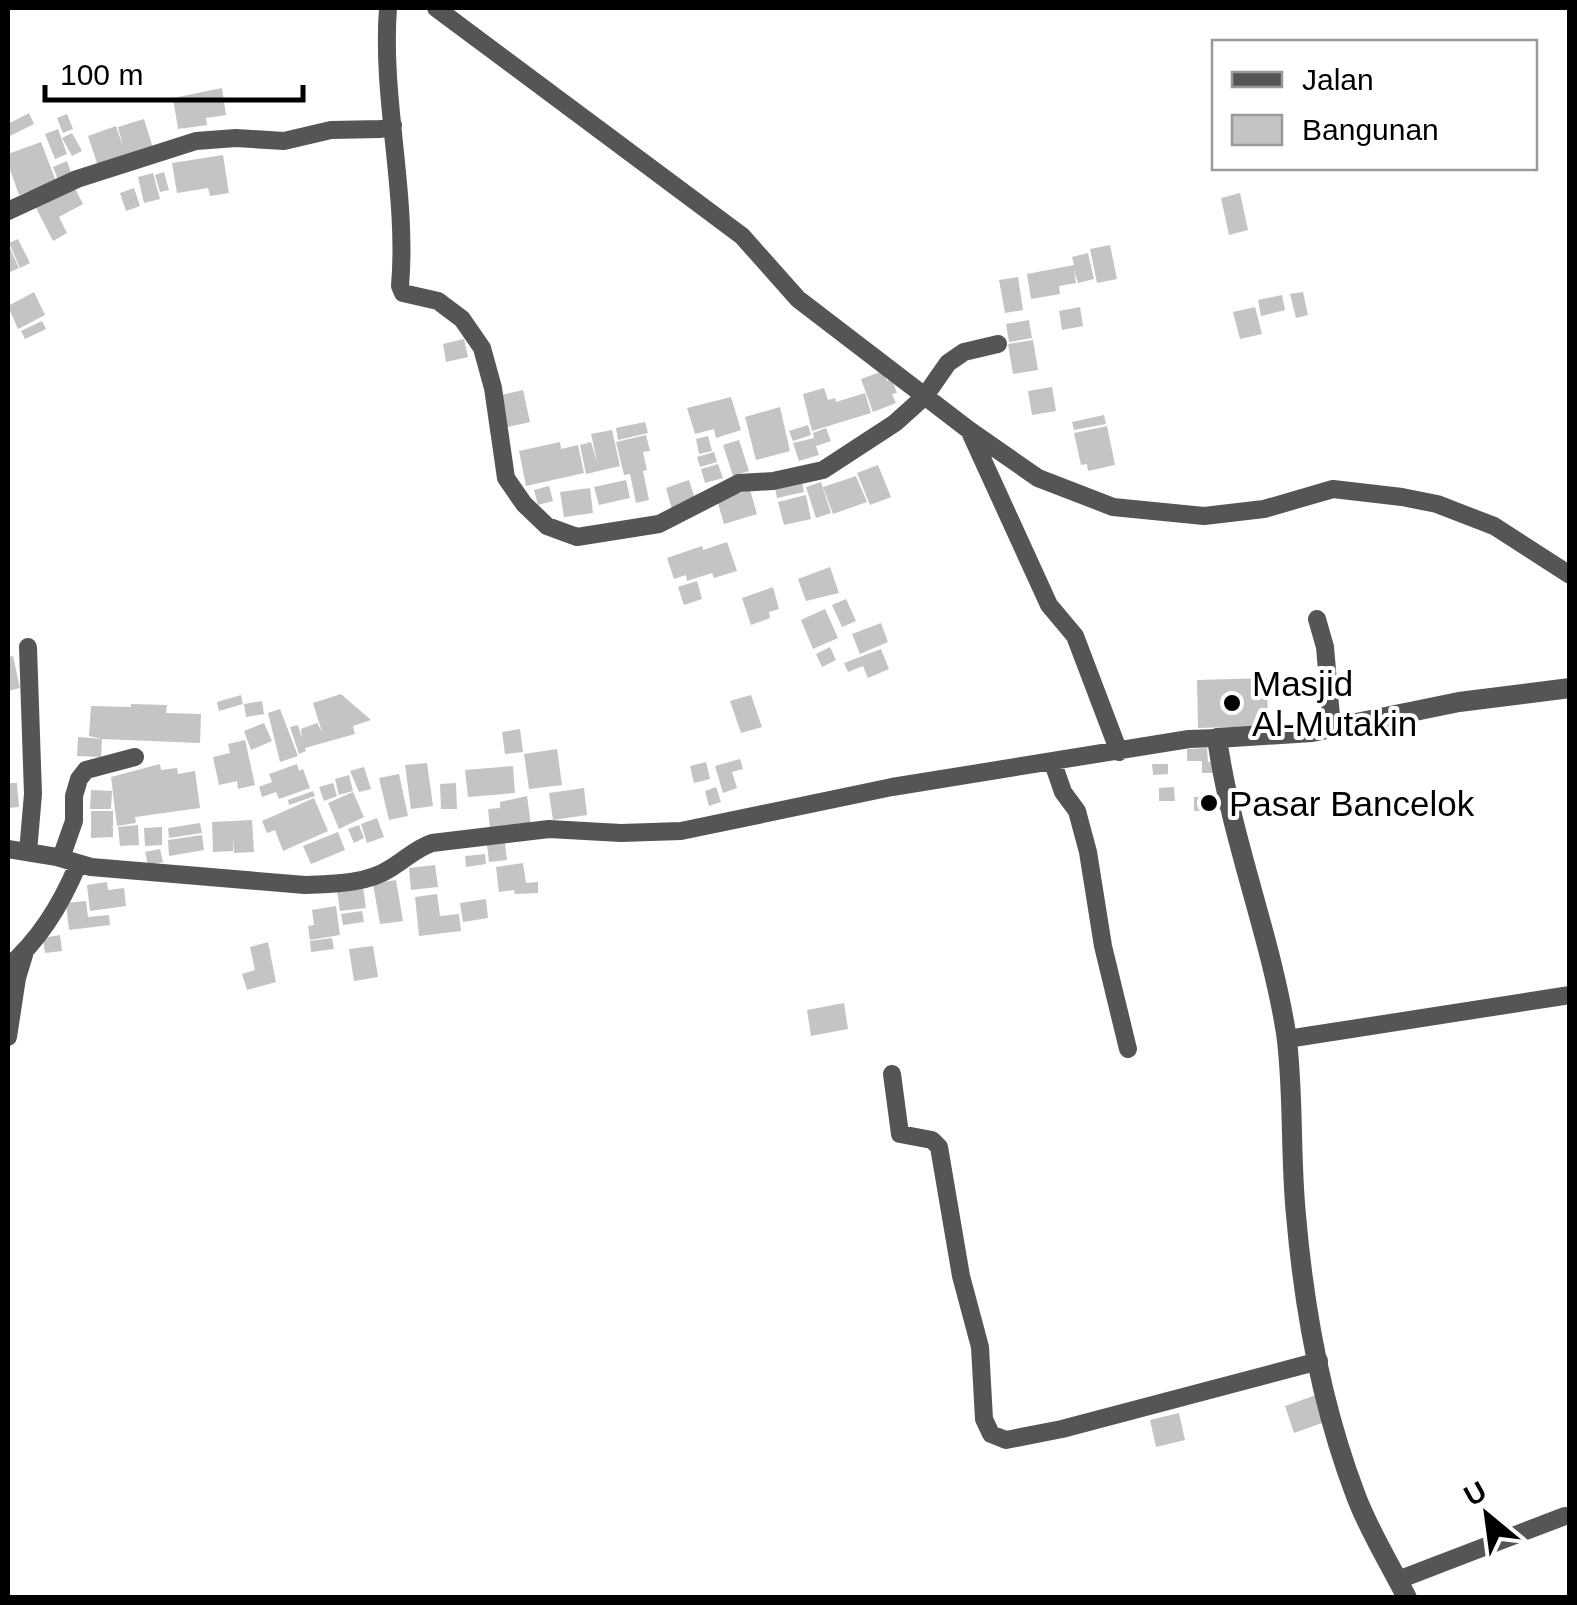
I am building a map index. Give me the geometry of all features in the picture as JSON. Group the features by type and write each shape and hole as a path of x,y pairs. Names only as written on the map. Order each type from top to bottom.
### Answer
{"street":[{"path":"388,8 387,127 402,232 400,286 403,294 446,305 462,318 482,348 493,388 506,478 524,504 547,526 577,537 659,524 739,483 823,470 895,423 964,352 998,344"},
{"path":"436,8 742,236 798,299 1038,478 1113,507 1204,516 1264,509 1332,489 1367,491 1464,513 1494,526 1570,576"},
{"path":"8,211 77,179 196,140 284,141 347,129 387,127"},
{"path":"969,430 1050,605 1075,636 1119,752"},
{"path":"1317,619 1324,647 1332,728"},
{"path":"28,647 32,794 29,851"},
{"path":"8,849 244,881 340,883 383,872 417,848 432,844 549,829 682,831 892,787 1217,738 1276,736 1332,728 1460,702 1570,688"},
{"path":"1217,738 1235,833 1269,952 1286,1038 1296,1216 1319,1361 1357,1500 1402,1593 1565,1516"},
{"path":"8,1037 16,978 27,951 59,902 79,779 86,770 136,757"},
{"path":"1053,763 1062,792 1077,811 1088,852 1103,946 1128,1049"},
{"path":"8,967 27,951"},
{"path":"1286,1038 1570,995"},
{"path":"892,1074 900,1134 932,1140 938,1147 961,1276 980,1347 984,1419 992,1434 1006,1440 1062,1429 1319,1361"}],"building":[{"path":"222,88 226,115 206,118 207,125 178,129 173,98"},
{"path":"29,113 34,124 8,137 8,124"},
{"path":"67,114 73,129 63,133 57,118"},
{"path":"144,119 153,148 98,166 88,136 116,126 123,147 118,127"},
{"path":"58,129 67,154 55,159 45,134"},
{"path":"72,133 82,151 72,156 62,138"},
{"path":"41,142 56,181 19,195 8,154"},
{"path":"223,155 229,193 210,196 208,188 177,193 172,163"},
{"path":"67,161 72,175 58,180 53,167"},
{"path":"164,172 169,190 160,192 155,175"},
{"path":"153,173 160,199 144,203 138,177"},
{"path":"73,184 83,204 59,217 67,233 53,241 34,204"},
{"path":"134,188 140,206 126,211 120,193"},
{"path":"1240,193 1248,230 1229,235 1221,198"},
{"path":"18,239 30,263 20,268 9,243"},
{"path":"8,244 19,268 8,273"},
{"path":"1110,245 1117,279 1097,283 1090,249"},
{"path":"1088,253 1094,279 1078,283 1074,270 1076,283 1059,286 1060,294 1031,299 1027,274 1074,265 1072,257"},
{"path":"1018,277 1023,310 1005,313 999,280"},
{"path":"34,292 45,315 18,329 8,306"},
{"path":"1303,292 1308,315 1296,318 1290,294"},
{"path":"1282,295 1285,310 1261,316 1258,300"},
{"path":"1080,307 1083,326 1062,330 1059,311"},
{"path":"1255,307 1262,334 1240,339 1233,312"},
{"path":"1029,320 1032,338 1009,342 1006,324"},
{"path":"42,321 46,329 25,339 21,331"},
{"path":"464,339 468,357 446,362 443,344"},
{"path":"1033,340 1038,370 1013,374 1008,344"},
{"path":"883,371 887,381 892,379 896,403 873,412 861,379"},
{"path":"1052,387 1056,411 1032,415 1028,391"},
{"path":"824,388 828,400 835,398 836,402 865,393 871,413 812,431 803,394"},
{"path":"523,390 530,422 503,428 498,396"},
{"path":"731,397 741,430 716,438 714,429 695,434 687,408"},
{"path":"780,407 790,451 756,460 745,417"},
{"path":"1104,415 1106,424 1074,430 1072,422"},
{"path":"645,422 648,433 618,440 616,428"},
{"path":"808,425 811,435 793,441 789,431"},
{"path":"1107,426 1115,465 1088,471 1087,464 1081,465 1074,433"},
{"path":"826,428 831,441 816,446 819,455 799,461 793,443 814,438 813,433"},
{"path":"612,430 620,466 586,474 580,445 591,442 598,465 591,434"},
{"path":"646,435 650,451 643,452 647,470 643,471 649,500 636,503 630,474 624,475 616,442"},
{"path":"708,436 712,451 699,454 696,439"},
{"path":"739,440 749,471 733,476 723,445"},
{"path":"560,442 561,449 578,445 584,473 526,486 519,451"},
{"path":"714,452 717,462 700,467 697,457"},
{"path":"718,464 723,478 705,483 701,469"},
{"path":"878,465 891,497 870,505 857,473"},
{"path":"856,476 867,502 833,514 823,487"},
{"path":"626,480 630,498 599,505 594,487"},
{"path":"689,480 696,502 672,509 666,488"},
{"path":"802,482 804,492 777,498 775,488"},
{"path":"821,482 831,513 816,518 806,487"},
{"path":"549,486 553,501 538,505 534,490"},
{"path":"590,488 593,513 564,517 560,492"},
{"path":"750,490 757,514 724,524 717,500"},
{"path":"806,495 811,519 784,525 778,502"},
{"path":"727,542 737,571 714,578 712,573 687,581 686,575 674,579 667,558"},
{"path":"830,567 839,593 806,601 798,579"},
{"path":"697,581 702,599 684,605 678,587"},
{"path":"773,587 779,609 769,612 770,618 751,625 742,598"},
{"path":"846,599 856,621 842,627 832,605"},
{"path":"825,609 838,638 813,649 801,620"},
{"path":"881,623 888,642 860,654 852,634"},
{"path":"830,647 836,660 822,667 816,654"},
{"path":"881,649 889,669 868,678 863,666 848,672 844,663"},
{"path":"13,656 20,688 8,691 8,657"},
{"name":"Masjid Al-Mutakin","path":"1267,678 1268,726 1198,728 1197,680"},
{"path":"341,694 371,720 353,726 355,734 305,748 299,754 290,727 298,725 302,739 301,729 317,723 322,732 313,703"},
{"path":"241,695 243,704 219,711 217,702"},
{"path":"751,695 762,727 741,733 730,701"},
{"path":"262,701 264,714 246,717 244,704"},
{"path":"167,705 166,713 201,714 200,743 89,736 91,706"},
{"path":"280,709 298,756 280,762 268,713"},
{"path":"264,723 272,741 251,750 244,731"},
{"path":"520,729 523,752 505,754 502,732"},
{"path":"78,737 102,739 101,757 77,756"},
{"path":"245,740 255,785 238,789 237,781 219,785 213,757 230,753 228,744"},
{"name":"Pasar Bancelok","path":"1207,748 1208,762 1215,761 1216,773 1202,773 1202,761 1187,761 1187,749"},
{"path":"557,749 562,785 529,789 524,754"},
{"path":"740,759 743,769 732,772 737,788 723,793 715,766"},
{"path":"706,762 710,779 694,783 690,766"},
{"path":"427,763 433,806 411,809 405,765"},
{"path":"160,764 161,770 177,768 178,774 195,771 200,808 135,817 136,823 117,826 111,777"},
{"path":"297,764 310,788 279,799 276,792 262,797 259,787 272,782 269,774"},
{"name":"Pasar Bancelok","path":"1152,764 1168,764 1168,774 1153,775"},
{"path":"513,766 515,793 468,797 465,770"},
{"path":"364,767 371,789 359,792 350,771"},
{"path":"399,774 408,816 389,820 379,778"},
{"path":"349,775 353,791 339,795 335,779"},
{"path":"8,783 17,783 19,807 8,808"},
{"path":"333,783 337,796 324,801 319,787"},
{"path":"456,783 457,809 441,809 440,784"},
{"path":"716,787 721,802 709,806 705,791"},
{"name":"Pasar Bancelok","path":"1174,787 1175,801 1159,801 1159,788"},
{"path":"584,788 587,815 553,820 549,793"},
{"path":"91,790 112,791 111,809 90,809"},
{"path":"313,791 315,796 289,805 288,800"},
{"path":"353,792 364,817 339,829 328,803"},
{"path":"527,796 531,825 490,828 488,809"},
{"name":"Pasar Bancelok","path":"1223,796 1223,810 1194,811 1194,797"},
{"path":"314,798 328,831 283,851 275,830 267,833 262,821"},
{"path":"91,811 113,811 113,837 91,838"},
{"path":"377,818 384,837 367,843 361,824"},
{"path":"252,820 254,852 234,853 233,837 233,851 213,852 212,822"},
{"path":"200,823 202,833 169,838 168,828"},
{"path":"138,825 139,845 120,846 118,827"},
{"path":"359,825 364,838 354,843 348,829"},
{"path":"162,827 162,845 145,846 144,828"},
{"path":"338,832 345,850 311,864 303,846"},
{"path":"202,835 204,850 169,856 168,840"},
{"path":"505,843 507,860 489,862 487,845"},
{"path":"160,849 163,862 148,865 145,852"},
{"path":"485,854 486,864 466,867 465,856"},
{"path":"523,863 526,883 538,882 538,893 499,892 496,867"},
{"path":"435,865 438,887 411,890 409,868"},
{"path":"396,880 403,921 380,924 373,884"},
{"path":"107,882 108,890 124,888 126,906 90,911 87,885"},
{"path":"363,887 366,908 340,911 337,891"},
{"path":"437,894 440,916 459,914 461,931 419,936 415,897"},
{"path":"486,899 488,918 463,922 460,903"},
{"path":"86,901 88,917 109,915 110,925 69,930 66,903"},
{"path":"336,906 340,935 310,940 312,910"},
{"path":"362,911 364,922 343,925 341,914"},
{"path":"60,935 62,951 45,953 43,938"},
{"path":"332,938 334,949 311,952 310,941"},
{"path":"268,942 276,982 247,990 242,974 255,970 250,947"},
{"path":"373,946 378,977 354,981 349,949"},
{"path":"844,1003 848,1029 811,1036 807,1010"},
{"path":"1316,1395 1325,1422 1294,1433 1285,1406"},
{"path":"1179,1413 1185,1440 1156,1447 1150,1420"}],"place":[{"name":"Masjid Al-Mutakin","path":"1232,703"},
{"name":"Pasar Bancelok","path":"1209,803"}]}
